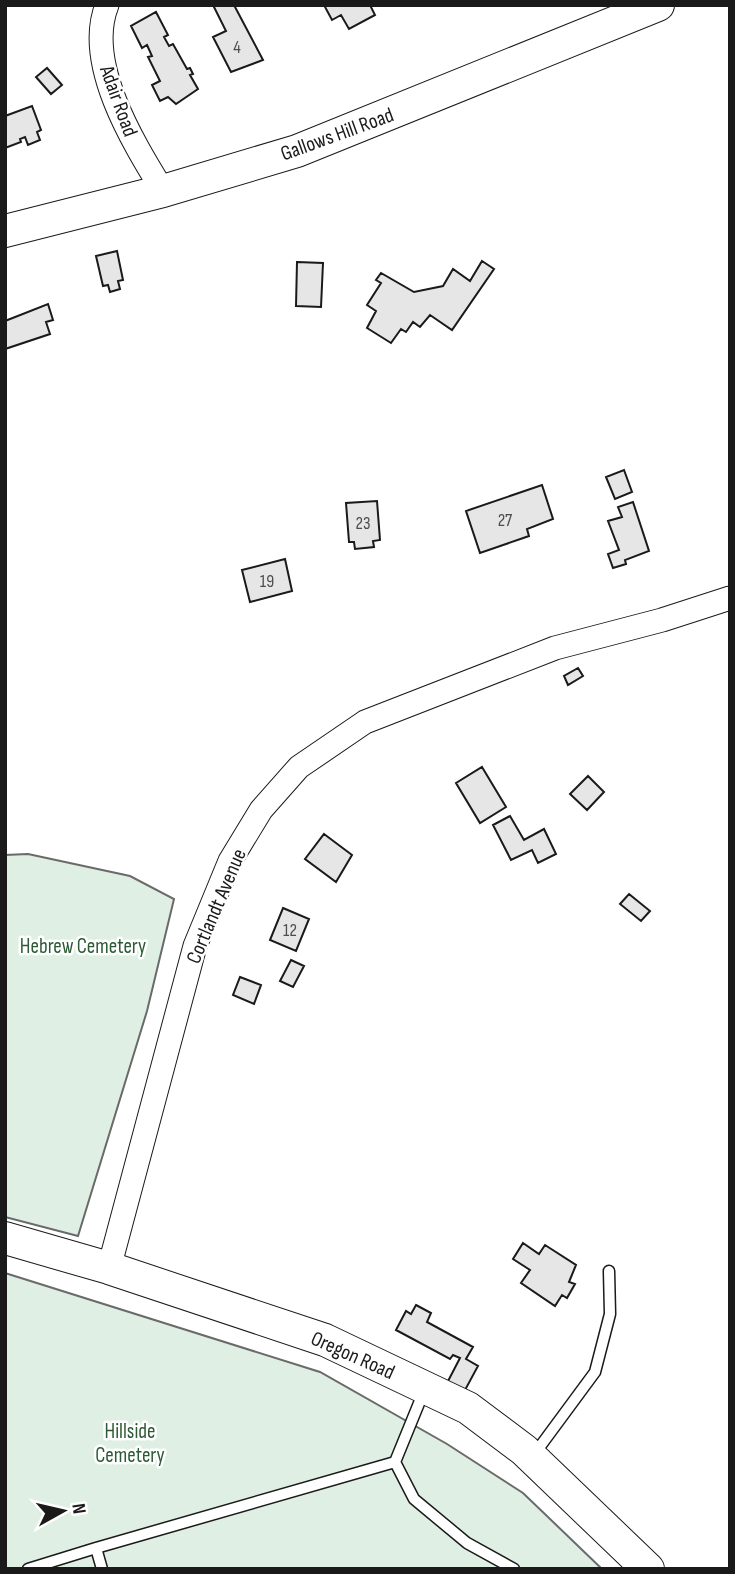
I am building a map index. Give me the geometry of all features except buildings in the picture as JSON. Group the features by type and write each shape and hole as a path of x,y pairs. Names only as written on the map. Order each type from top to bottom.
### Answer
{"street":[{"name":"Adair Road","path":"107,5 99,24 104,68 132,140 163,191"},
{"name":"Gallows Hill Road","path":"5,231 163,191 297,151 658,5"},
{"name":"Cortlandt Avenue","path":"109,1268 195,946 230,861 261,810 299,767 358,725 416,702 555,648 662,620 730,598"},
{"name":"Oregon Road","path":"5,1237 109,1268 325,1340 468,1408 532,1458 648,1569"}],"lane":[{"path":"532,1458 595,1372 610,1314 608,1271"},
{"path":"425,1388 395,1462 414,1499 467,1543 514,1569"},
{"path":"28,1569 395,1462"},
{"path":"96,1548 102,1569"}],"green space":[{"name":"Hebrew Cemetery","path":"28,854 130,876 174,899 147,1011 78,1236 5,1217 5,855"},
{"name":"Hillside Cemetery","path":"5,1273 320,1372 447,1444 523,1493 602,1569 5,1569"}]}
